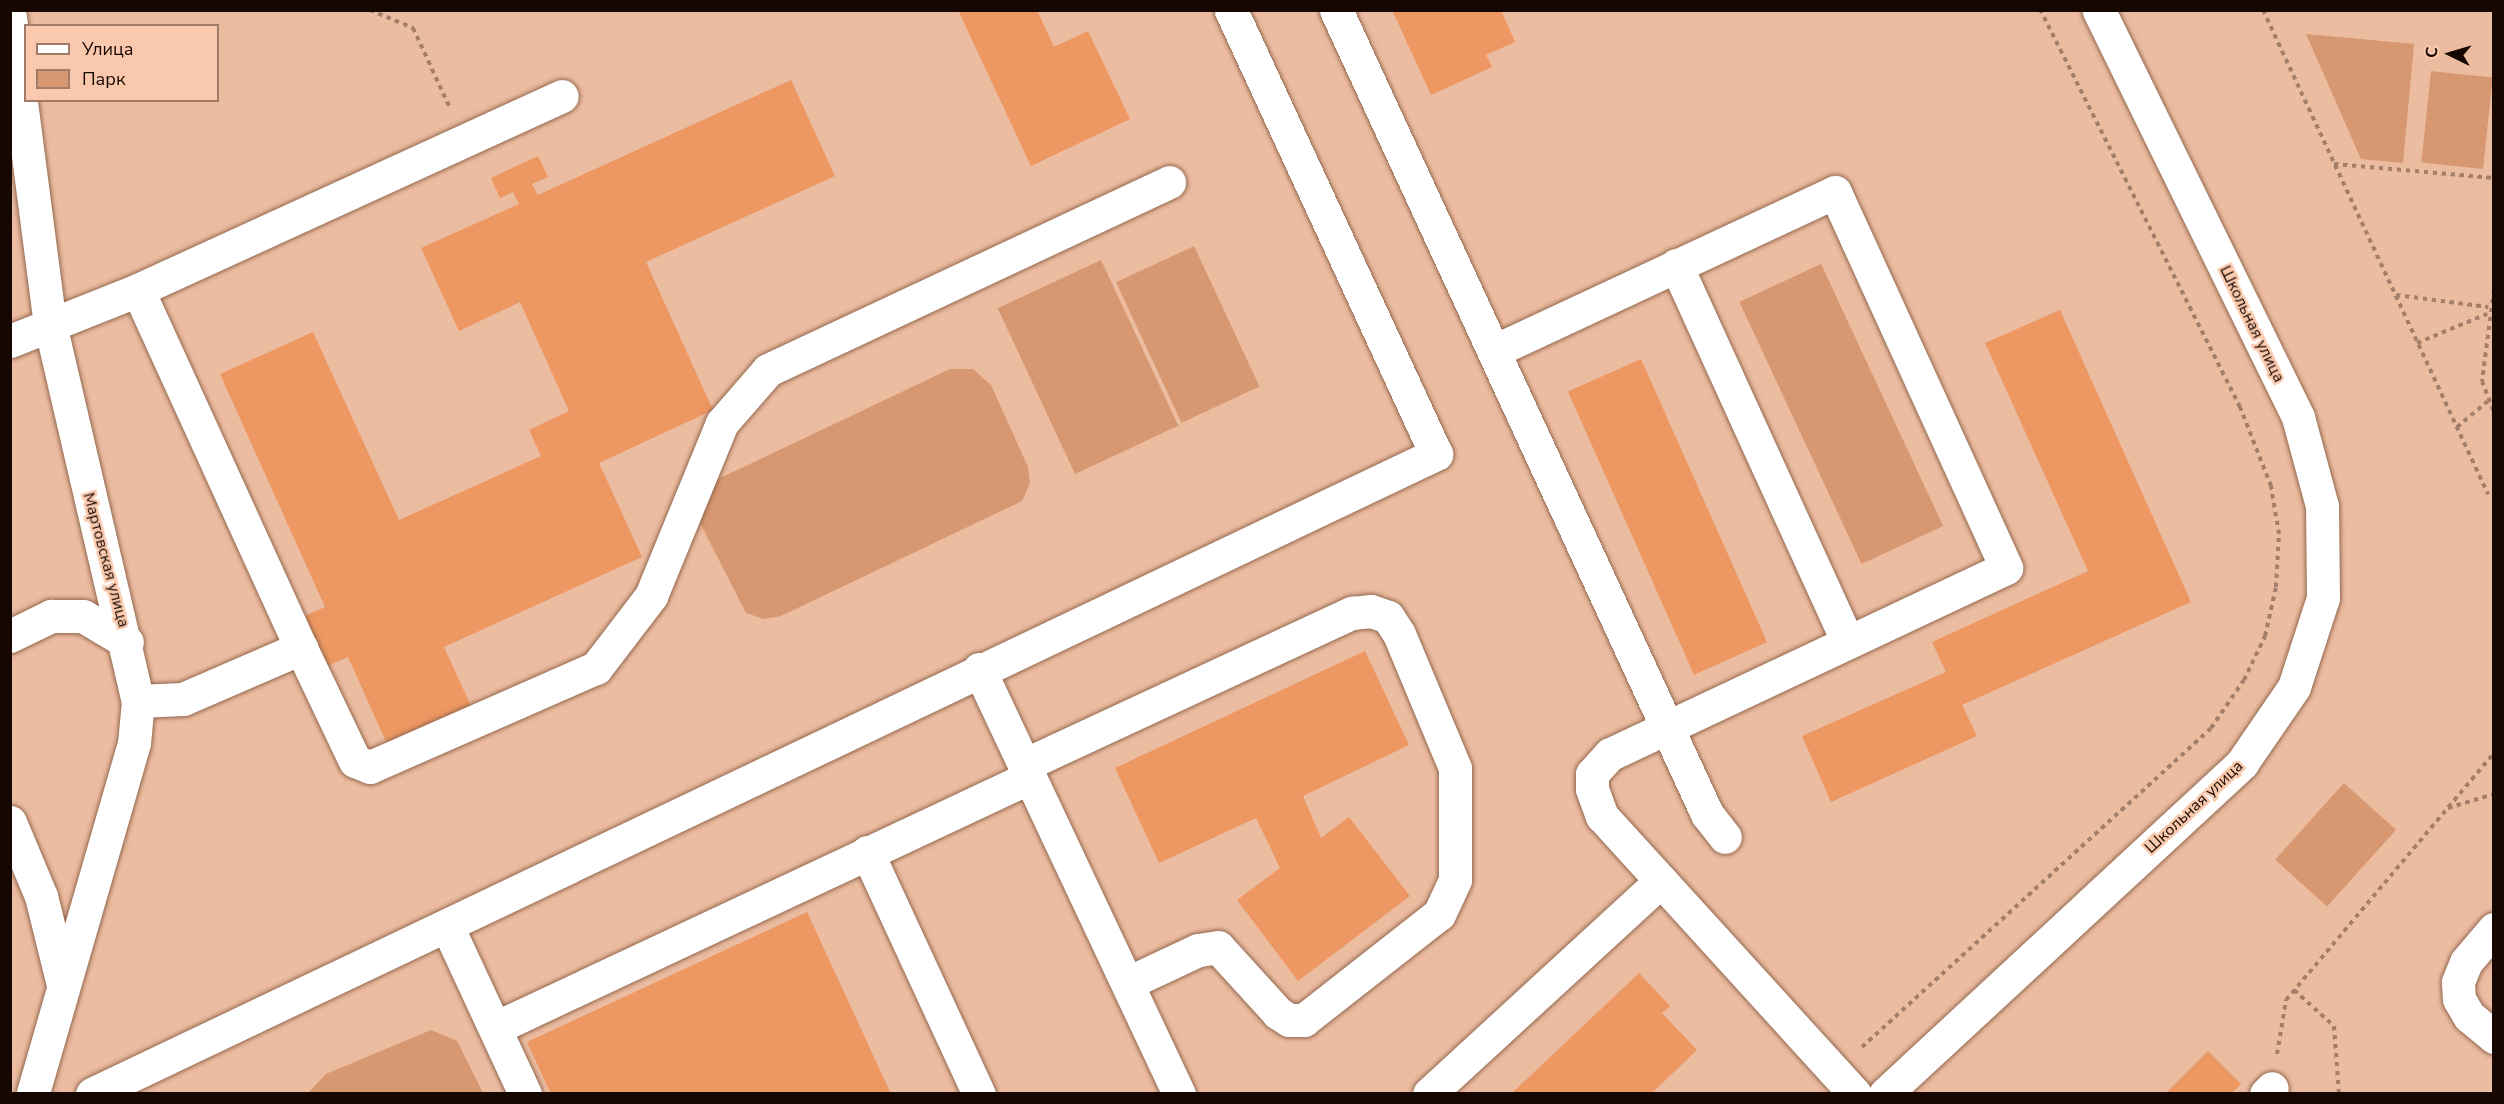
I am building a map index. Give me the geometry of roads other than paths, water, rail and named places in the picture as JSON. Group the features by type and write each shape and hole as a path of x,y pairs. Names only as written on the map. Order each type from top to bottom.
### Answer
{"street":[{"path":"92,1094 448,928 979,669 1436,453 1231,10"},
{"path":"1336,10 1707,814 1725,837"},
{"name":"Школьная улица","path":"1885,1094 2242,763 2294,687 2324,598 2322,506 2298,417 2099,10"},
{"name":"Мартовская улица","path":"10,17 50,324 127,642 138,701 134,743 33,1094"},
{"path":"10,341 138,290 562,96"},
{"path":"138,290 355,761 370,767 596,668 651,596 722,423 768,370 1169,182"},
{"path":"1494,351 1835,192 2006,568 1610,754 1592,774 1602,816 1845,1082"},
{"path":"1677,265 1847,642"},
{"path":"495,1028 867,852 1027,771 1352,613 1371,610 1388,617 1399,634 1455,768 1455,880 1439,914 1304,1020 1278,1013 1218,946 1198,950 1128,983"},
{"path":"10,636 51,616 82,616 127,642"},
{"path":"138,701 183,699 301,648"},
{"path":"979,669 1179,1094"},
{"path":"10,822 41,896 63,989"},
{"path":"867,852 979,1094"},
{"path":"1429,1094 1661,881"},
{"path":"448,928 525,1094"},
{"path":"2493,929 2466,962 2458,982 2459,999 2469,1016 2493,1037"}]}
